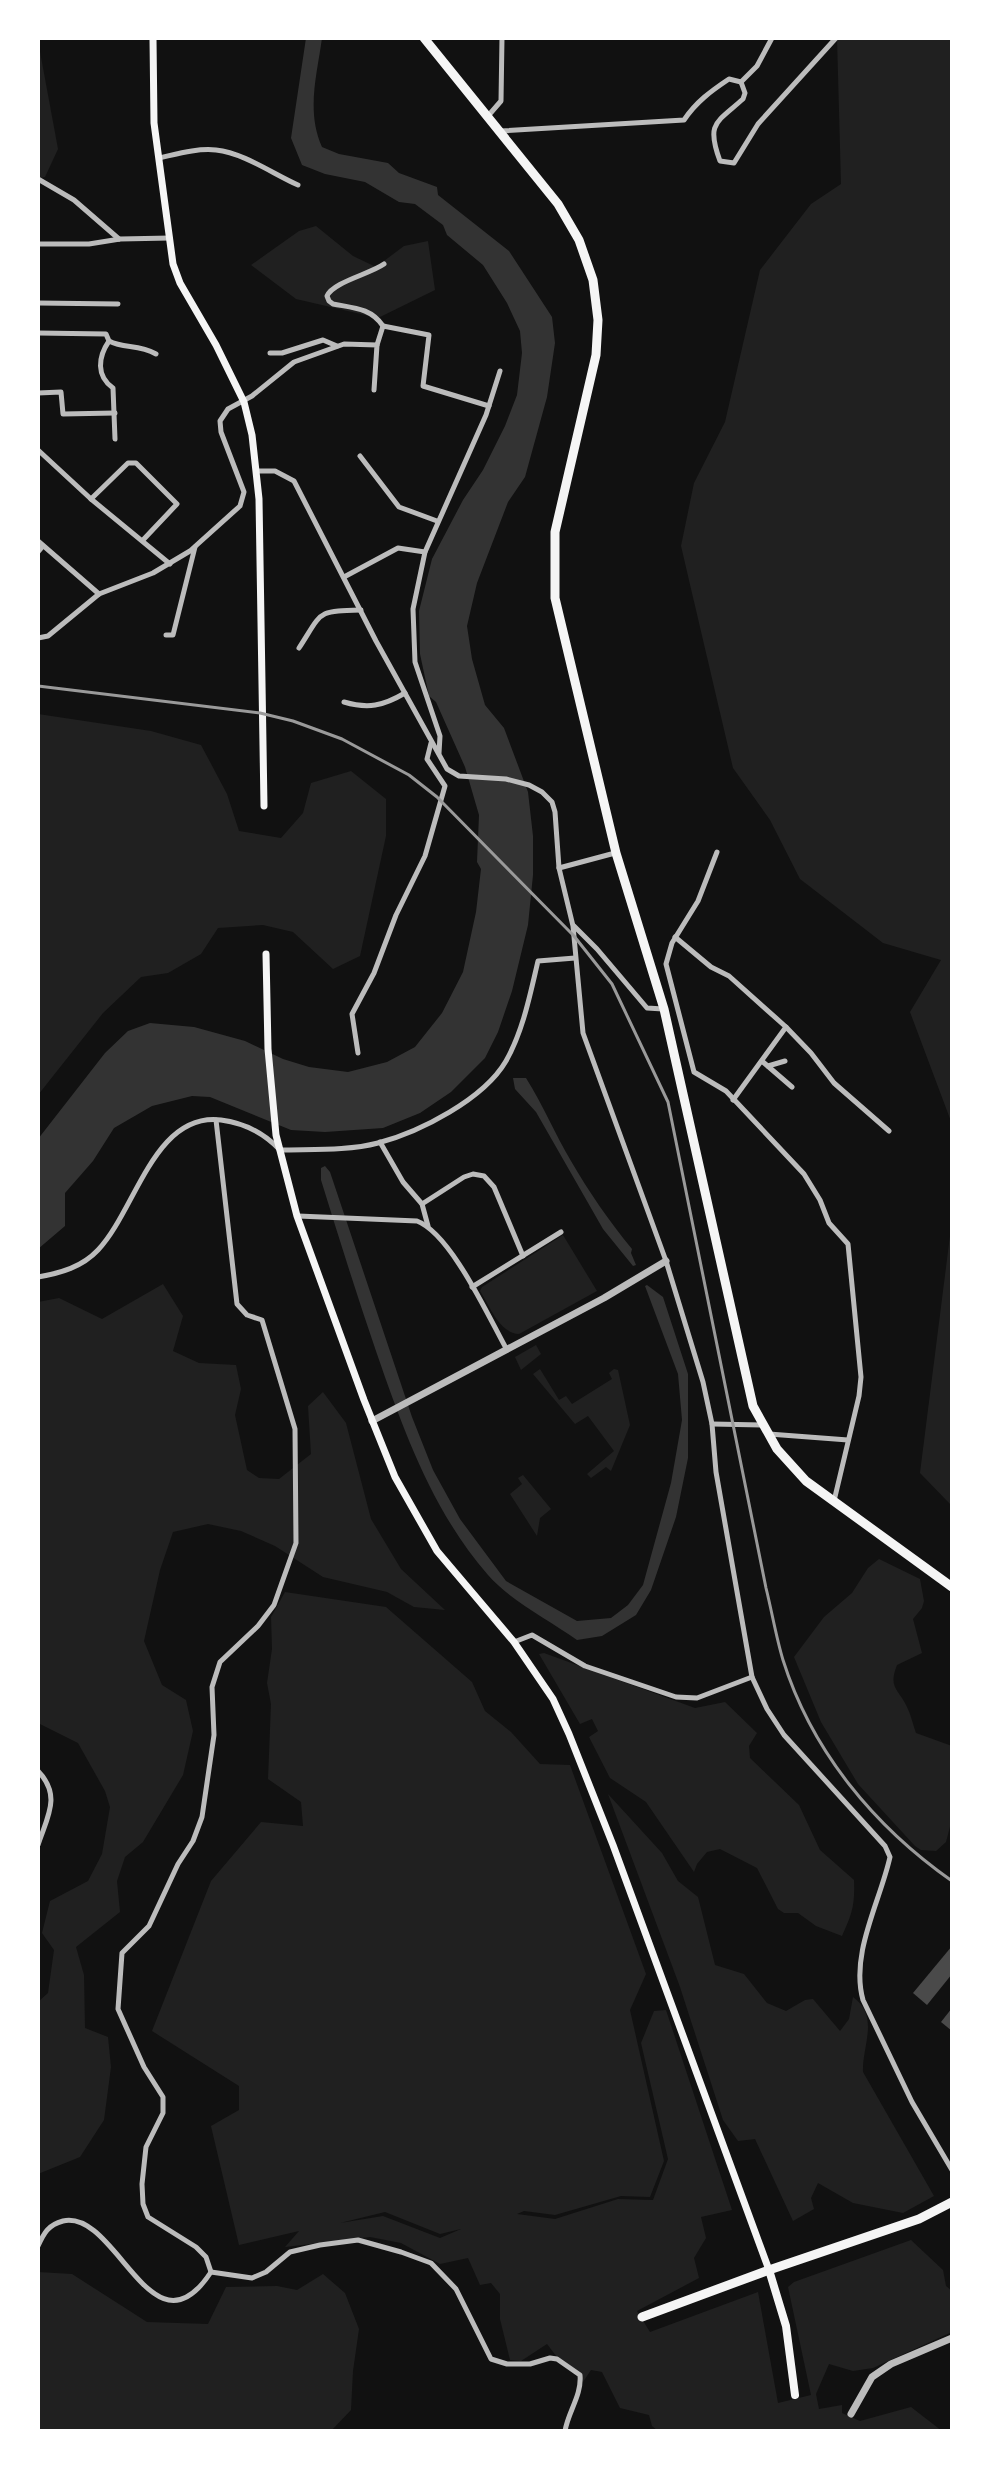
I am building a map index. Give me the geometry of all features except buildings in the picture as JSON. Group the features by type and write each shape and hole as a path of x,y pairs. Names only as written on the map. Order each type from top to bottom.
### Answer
{"highway":[{"path":"424,38 569,221 587,263 596,301 597,338 593,372 558,510 553,554 560,621 616,853 664,1009 747,1385 765,1430 789,1464 833,1502 952,1587"},
{"path":"642,2317 919,2219 952,2202"}],"main road":[{"path":"153,38 154,123 173,264 180,283 244,402 258,471 264,806"},
{"path":"266,954 276,1135 297,1216 372,1421 395,1477 437,1551 514,1642 553,1699 585,1770 769,2270 786,2326 795,2395"}],"street":[{"path":"487,116 501,101 502,38"},
{"path":"741,82 757,66 772,38"},
{"path":"741,82 745,93 743,99 716,122 713,140 720,161 734,163 758,124 836,38"},
{"path":"500,131 684,120 696,103 719,85 729,79 741,82"},
{"path":"158,159 183,152 216,150 239,157 298,185"},
{"path":"38,179 74,200 119,239"},
{"path":"38,244 170,238"},
{"path":"384,264 370,274 332,287 327,296 329,301 369,311 383,326 429,335 423,386 489,406"},
{"path":"38,303 118,304"},
{"path":"374,390 377,345 383,326"},
{"path":"38,333 106,334 109,341 116,345 143,346 156,354"},
{"path":"270,353 282,353 323,340 337,346"},
{"path":"109,341 101,352 100,372 104,382 113,388 115,439"},
{"path":"38,638 48,636 99,594 170,564 196,546 240,506 244,492 221,432 220,421 228,409 244,402 294,362 344,344 377,345"},
{"path":"439,756 440,736 415,662 413,609 425,552 489,406 500,371"},
{"path":"38,393 61,392 63,414 115,413"},
{"path":"38,450 91,499 170,564"},
{"path":"360,456 399,507 437,521"},
{"path":"91,499 128,463 136,463 177,504 143,540"},
{"path":"258,471 275,471 294,481 447,769 459,776 506,779 529,785 552,802 559,868 573,926 583,1033 666,1261 703,1382 752,1677 784,1735 885,1846 890,1857 863,1952 858,1985 912,2102 952,2170"},
{"path":"38,552 41,543 99,594"},
{"path":"166,635 173,635 196,546"},
{"path":"344,577 398,548 425,552"},
{"path":"299,648 320,616 328,611 361,610"},
{"path":"344,702 359,706 382,706 405,693"},
{"path":"358,1053 352,1014 374,973 396,915 425,856 442,802 445,786 427,759 431,742"},
{"path":"717,852 698,901 675,937 666,964 694,1072 726,1091 804,1174 820,1200 829,1223 848,1244 861,1377 833,1502"},
{"path":"559,868 616,853"},
{"path":"573,926 597,949 647,1008 664,1009"},
{"path":"675,937 711,967 729,976 786,1027 834,1083 889,1131"},
{"path":"38,1277 81,1265 99,1249 135,1195 155,1156 172,1134 194,1122 216,1120 247,1126 280,1150 380,1142 417,1129 447,1113 479,1089 504,1064 529,1001 538,961 575,958"},
{"path":"733,1100 765,1064 786,1027"},
{"path":"765,1064 785,1061"},
{"path":"765,1064 792,1087"},
{"path":"211,2272 206,2257 196,2247 148,2217 143,2204 146,2147 163,2113 163,2097 144,2067 118,2009 122,1953 149,1926 178,1864 193,1841 202,1817 214,1735 212,1687 220,1662 258,1626 274,1605 283,1587 296,1543 295,1429 262,1320 247,1315 237,1304 216,1120"},
{"path":"380,1142 403,1182 422,1204 428,1226 461,1268 507,1350"},
{"path":"422,1204 464,1177 473,1174 484,1176 494,1187 523,1256"},
{"path":"297,1216 417,1221 428,1226"},
{"path":"472,1287 561,1232"},
{"path":"372,1421 666,1261"},
{"path":"712,1424 848,1440"},
{"path":"514,1642 532,1635 585,1666 676,1697 697,1698 752,1677"},
{"path":"38,1771 46,1779 52,1795 38,1845"},
{"path":"38,2246 46,2229 71,2220 80,2222 107,2244 146,2287 169,2301 194,2293 211,2272"},
{"path":"211,2272 252,2278 266,2272 290,2252 358,2240 431,2263 456,2289 491,2359 507,2364 557,2359 580,2375 581,2387 567,2418 565,2431"},
{"path":"851,2414 872,2377 891,2364 952,2338"}],"shaded area":[{"path":"306,38 322,38 314,106 322,147 339,154 388,163 399,173 437,187 438,195 509,251 552,317 555,343 547,397 525,477 508,502 477,583 467,626 472,659 485,705 504,728 528,792 533,875 528,925 512,991 485,1058 451,1092 420,1113 383,1128 325,1132 291,1130 210,1097 192,1096 152,1106 114,1128 93,1161 65,1193 65,1226 38,1249 38,1139 105,1053 128,1031 150,1023 194,1027 245,1041 309,1067 348,1072 387,1062 415,1047 442,1013 463,972 476,912 481,869 477,862 479,815 465,767 436,702 429,696 420,654 419,611 432,559 463,500 483,470 517,395 522,353 520,331 483,265 447,235 443,225 415,204 399,202 365,182 325,174 302,165 291,138"},
{"path":"837,38 952,38 952,1124 910,1012 941,960 883,943 800,879 770,820 733,768 681,546 694,483 725,422 760,270 811,204 841,184"},
{"path":"38,41 58,149 45,177 38,179"},
{"path":"316,226 353,256 376,267 404,246 428,241 435,290 378,318 296,299 251,265 299,231"},
{"path":"38,714 151,731 201,745 227,794 239,831 281,838 303,813 311,783 351,771 386,799 386,836 360,956 333,969 293,932 263,925 218,928 201,954 168,973 141,977 103,1013 38,1095"},
{"path":"513,1078 526,1078 578,1173 632,1249 636,1265 633,1266 603,1229 536,1112 515,1089"},
{"path":"325,1166 330,1172 412,1417 433,1470 460,1519 506,1581 577,1621 611,1618 628,1605 643,1585 671,1483 682,1420 678,1374 645,1286 663,1297 688,1374 688,1458 676,1517 651,1590 636,1615 602,1636 577,1640 508,1594 469,1551 436,1498 398,1413 321,1180 321,1168"},
{"path":"952,1220 952,1506 920,1473"},
{"path":"563,1235 597,1291 519,1334 506,1329 480,1291 482,1287"},
{"path":"163,1284 183,1316 173,1351 199,1363 236,1365 241,1389 235,1415 247,1470 259,1478 279,1479 311,1454 308,1406 323,1392 346,1423 371,1519 401,1569 445,1610 414,1607 387,1592 323,1577 275,1546 241,1531 208,1524 173,1532 160,1570 144,1641 162,1685 186,1700 193,1731 183,1775 143,1842 125,1857 117,1881 120,1912 76,1947 84,1975 85,2028 108,2037 111,2067 104,2120 80,2157 38,2174 38,2002 48,1993 54,1950 42,1933 50,1901 88,1881 102,1854 110,1807 105,1791 78,1743 38,1723 38,1302 59,1298 102,1319"},
{"path":"536,1345 541,1354 521,1370 515,1357"},
{"path":"540,1369 559,1400 566,1396 572,1404 612,1379 609,1373 618,1370 630,1425 611,1471 606,1467 591,1478 587,1474 614,1451 588,1416 575,1424 533,1374"},
{"path":"523,1475 551,1509 540,1518 537,1536 510,1494 522,1484 518,1478"},
{"path":"879,1559 920,1579 924,1601 913,1619 922,1653 897,1665 894,1679 895,1688 908,1710 916,1733 952,1746 952,1819 946,1842 936,1851 921,1850 915,1846 858,1784 821,1722 794,1657 824,1617 852,1593 868,1568"},
{"path":"285,1592 386,1607 472,1682 485,1711 511,1732 540,1764 570,1765 646,1974 630,2010 664,2161 650,2197 621,2196 555,2215 524,2211 517,2214 555,2219 618,2199 653,2200 668,2159 641,2043 654,2011 666,2010 732,2210 701,2217 706,2238 694,2258 699,2278 637,2311 650,2332 758,2292 778,2403 811,2395 788,2287 794,2282 911,2240 943,2270 946,2286 952,2291 952,2332 873,2368 853,2371 829,2364 816,2394 819,2409 842,2405 842,2413 860,2421 911,2407 942,2431 658,2431 652,2426 649,2415 620,2408 602,2372 591,2370 583,2382 547,2344 521,2361 510,2360 500,2319 500,2294 491,2283 480,2285 468,2258 440,2264 401,2243 370,2237 285,2247 299,2231 239,2245 211,2126 239,2110 239,2086 152,2031 211,1881 261,1822 303,1826 301,1802 268,1779 271,1704 267,1683 272,1649 271,1617","holes":["385,2212 440,2234 461,2229 440,2238 383,2216 340,2223"]},
{"path":"544,1653 695,1708 725,1702 757,1733 749,1746 750,1758 799,1805 820,1850 854,1880 852,1910 842,1936 816,1926 798,1913 784,1913 778,1909 757,1868 720,1849 707,1852 694,1872 646,1802 610,1778 589,1737 598,1731 592,1719 580,1724 539,1654"},
{"path":"608,1794 662,1853 678,1881 698,1897 715,1965 744,1974 767,2003 786,2011 813,1999 840,2031 849,2019 853,1997 861,2005 868,2022 863,2072 934,2196 903,2213 853,2203 818,2183 811,2198 814,2209 793,2221 755,2139 738,2141 723,2120 680,1987"},
{"path":"38,2272 72,2274 147,2322 208,2324 226,2287 277,2286 297,2290 323,2274 345,2293 359,2329 351,2410 331,2431 38,2431"}],"railway":[{"path":"38,686 260,713 342,739 409,775 437,797 574,936 612,984 668,1102 766,1588 795,1694 829,1756 872,1812 897,1837 952,1881"}]}
